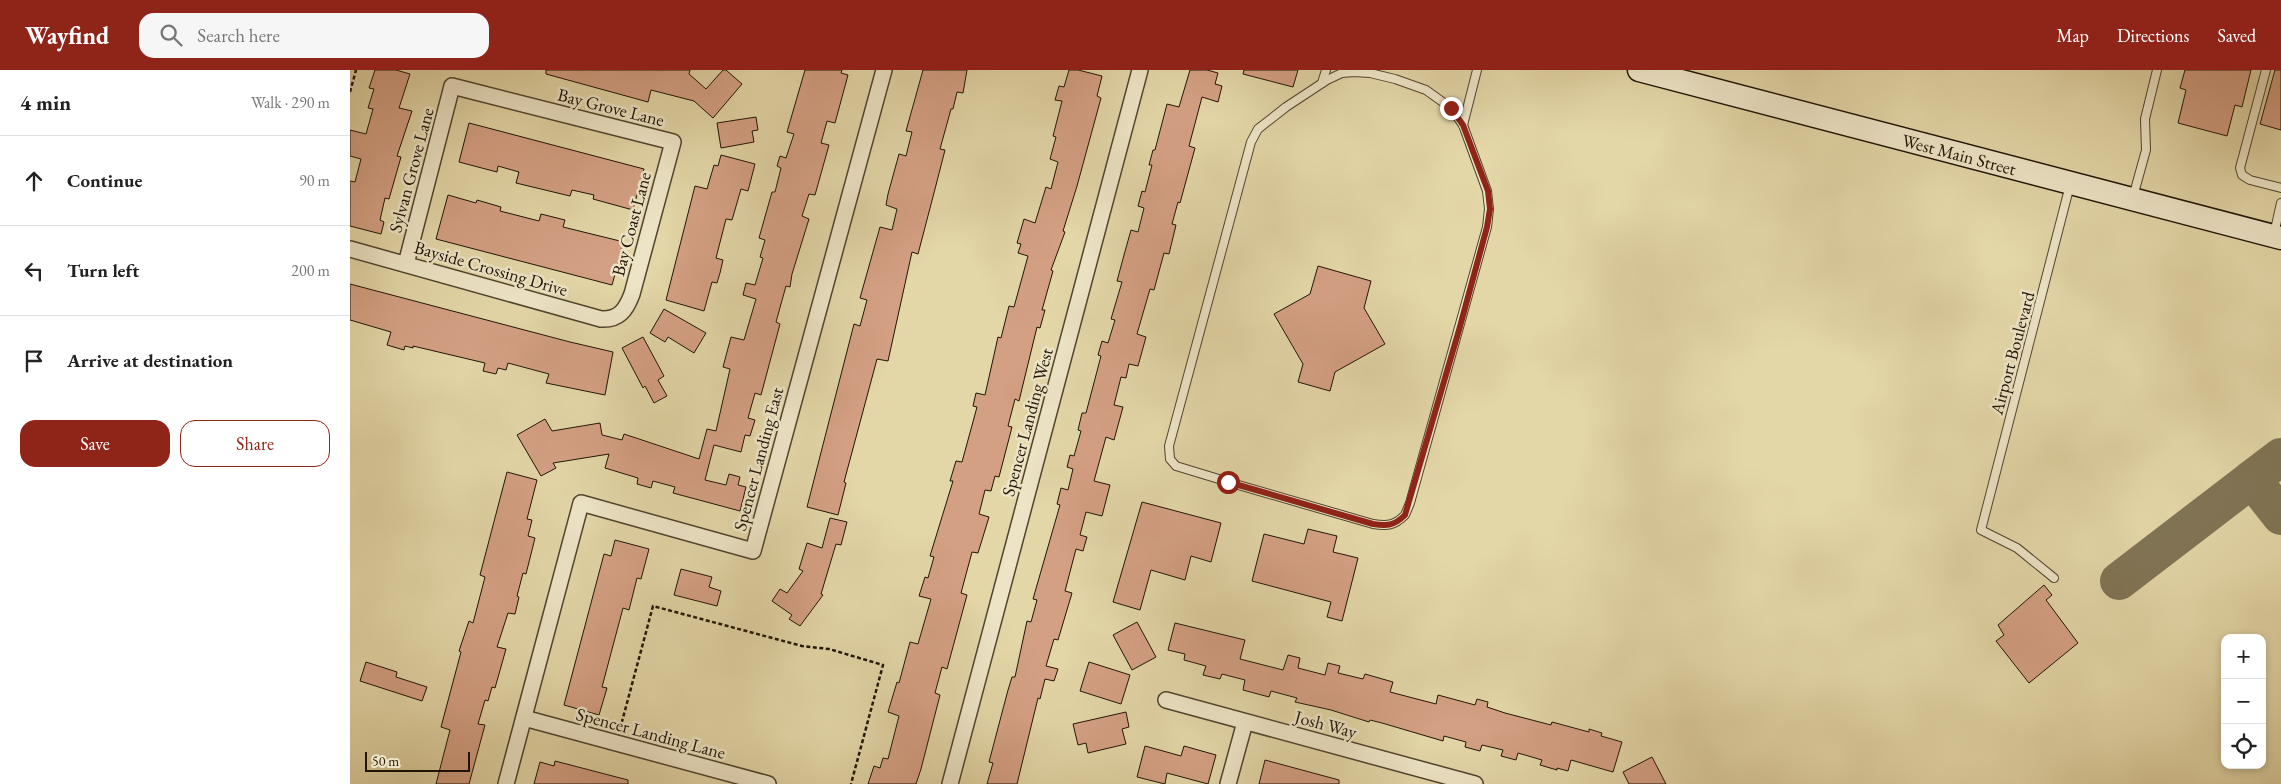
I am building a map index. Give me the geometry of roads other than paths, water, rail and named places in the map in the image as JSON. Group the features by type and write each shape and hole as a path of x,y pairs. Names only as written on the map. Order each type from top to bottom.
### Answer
{"main road":[{"name":"West Main Street","path":"1649,71 2277,237"}],"street":[{"name":"Spencer Landing East","path":"506,784 581,504 753,551 884,70"},
{"name":"Spencer Landing West","path":"950,784 1140,70"},
{"name":"Bay Grove Lane","path":"452,86 672,142"},
{"name":"Sylvan Grove Lane","path":"406,264 452,86"},
{"name":"Bay Coast Lane","path":"621,314 632,294 672,142"},
{"name":"Bayside Crossing Drive","path":"350,249 601,319 609,319 621,314"},
{"name":"Josh Way","path":"1166,700 1431,778 1475,784"},
{"name":"Spencer Landing Lane","path":"524,718 768,784"},
{"path":"1228,784 1245,722"}],"lane":[{"path":"1322,83 1326,70"},
{"path":"1463,125 1477,70"},
{"path":"2132,199 2146,150 2145,119 2157,70"},
{"path":"2266,70 2240,168 2242,175 2250,180 2281,188"},
{"path":"1370,72 1426,90 1451,108 1463,125 1488,191 1490,209 1487,227 1405,515 1396,524 1386,526 1373,524 1176,466 1170,459 1169,446 1251,142 1258,129 1268,120 1322,83 1342,73 1370,72"},
{"name":"Airport Boulevard","path":"2054,578 2017,548 1981,530 2050,272 2071,183"},
{"path":"2277,237 2281,203"}]}
